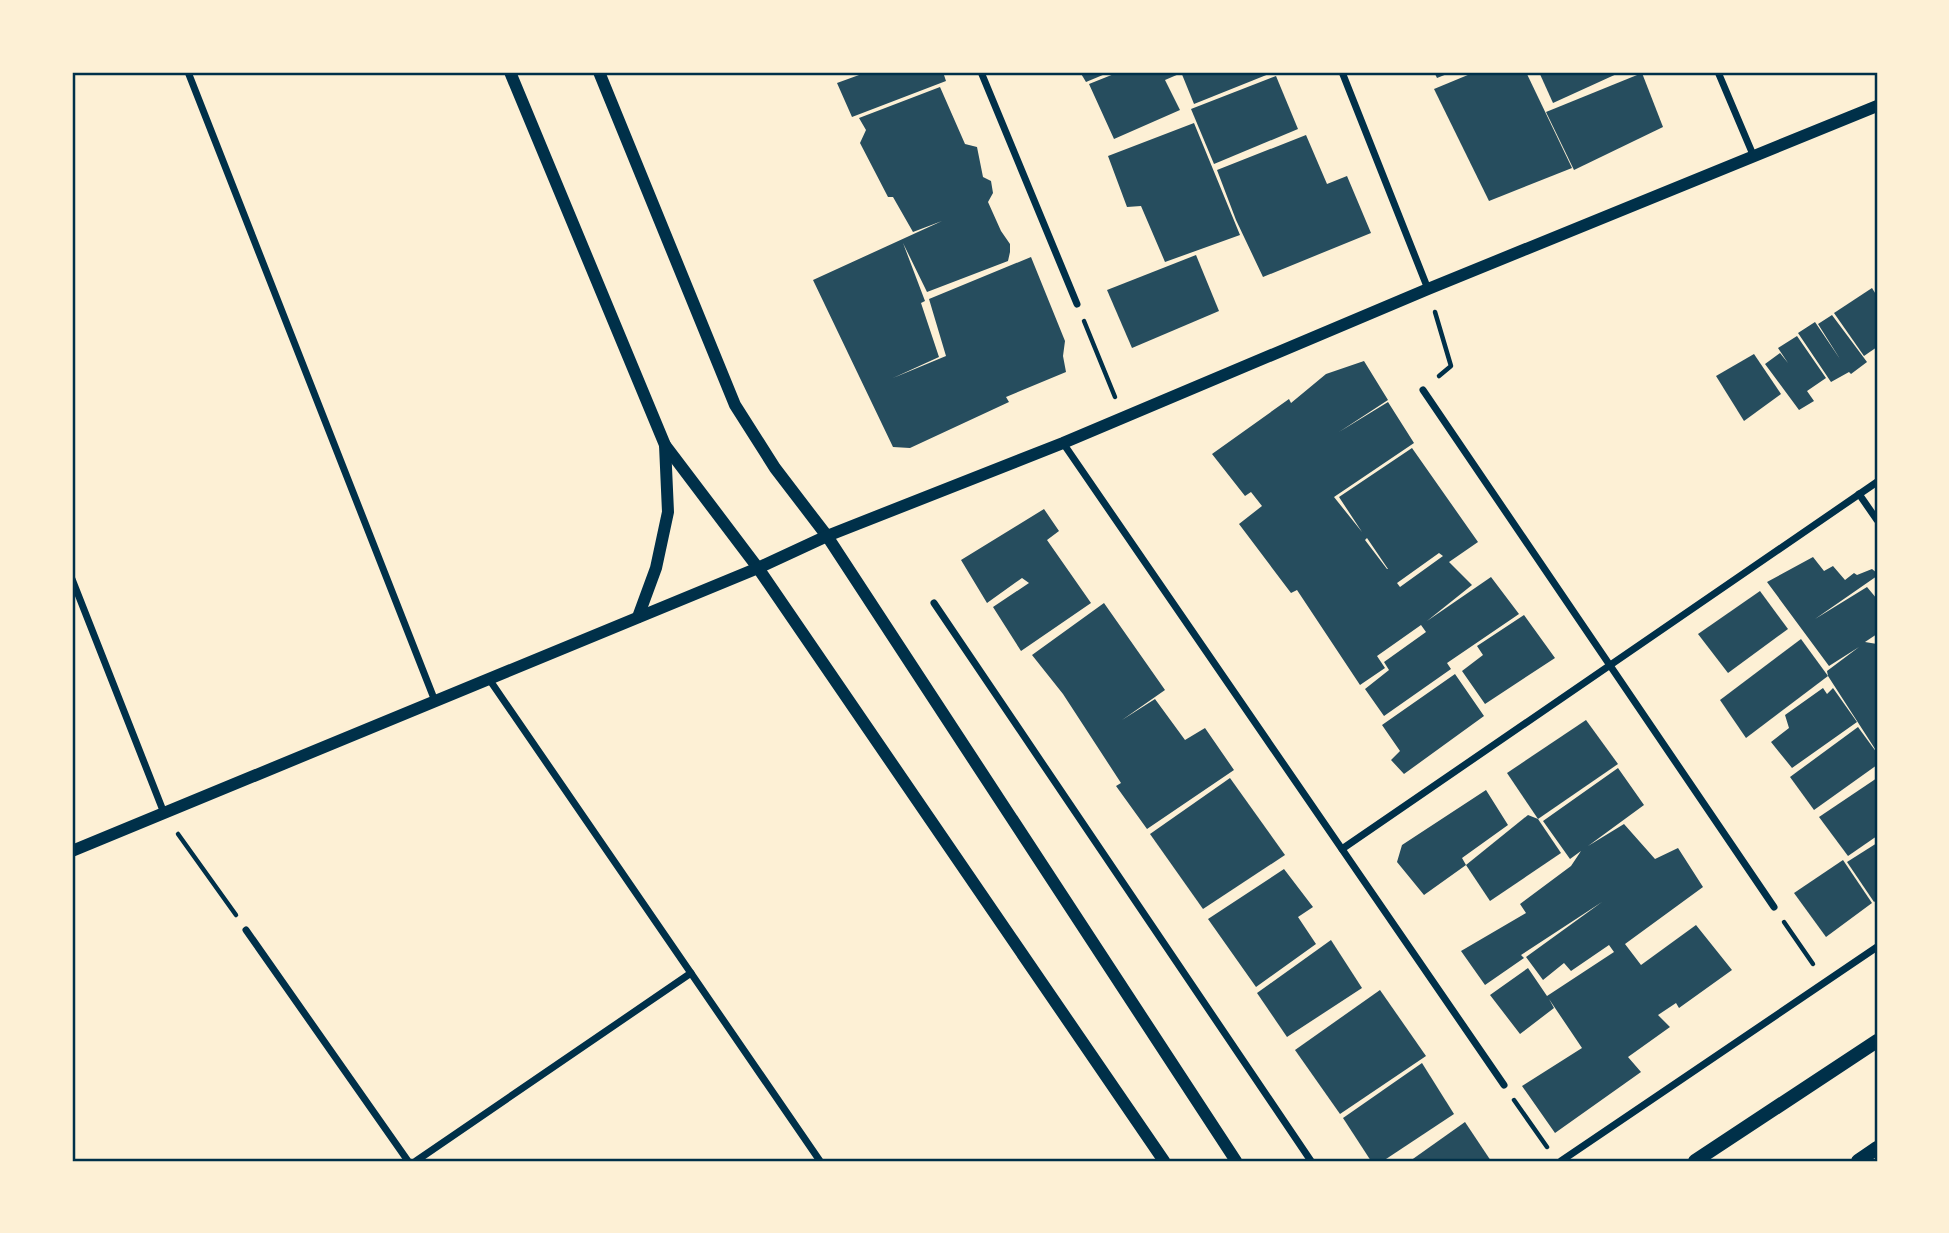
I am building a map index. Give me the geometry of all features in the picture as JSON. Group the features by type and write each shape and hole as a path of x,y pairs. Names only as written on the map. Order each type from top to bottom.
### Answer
{"main road":[{"path":"1695,1161 1877,1041"},
{"path":"1858,1161 1877,1148"}],"street":[{"path":"188,72 435,701"},
{"path":"510,72 664,445 758,568 1164,1161"},
{"path":"599,72 735,405 775,468 827,536 1236,1161"},
{"path":"981,72 1077,304"},
{"path":"1342,72 1428,289"},
{"path":"1718,72 1754,157"},
{"path":"72,851 758,568 827,536 1063,443 1428,289 1877,106"},
{"path":"1423,390 1774,907"},
{"path":"1063,443 1504,1084"},
{"path":"638,617 656,568 668,512 664,445"},
{"path":"1342,849 1877,482"},
{"path":"1860,494 1877,520"},
{"path":"72,579 164,813"},
{"path":"934,603 1311,1161"},
{"path":"489,679 820,1161"},
{"path":"246,930 408,1161"},
{"path":"1561,1161 1877,947"},
{"path":"416,1161 691,973"}],"path":[{"path":"1423,390 1451,366 1428,289"},
{"path":"1077,304 1124,417"},
{"path":"164,813 246,930"},
{"path":"1774,907 1825,982"},
{"path":"1504,1084 1549,1150"}],"building":[{"path":"858,72 943,72 946,81 852,117 837,83 859,75"},
{"path":"1080,72 1110,72 1086,82"},
{"path":"1119,72 1178,72 1179,74 1165,80 1180,110 1114,139 1089,84"},
{"path":"1181,72 1274,72 1194,104"},
{"path":"1434,72 1452,72 1437,78"},
{"path":"1475,72 1526,72 1572,168 1489,201 1434,89"},
{"path":"1539,72 1621,72 1553,103"},
{"path":"1642,73 1663,127 1574,170 1546,112"},
{"path":"1276,76 1298,129 1214,164 1191,109"},
{"path":"940,87 965,144 977,147 983,177 991,181 993,193 988,202 1010,244 1010,252 1008,261 927,292 903,243 925,301 921,303 939,357 893,378 946,356 929,299 1031,257 1065,341 1063,356 1066,372 1006,397 1009,402 910,448 893,447 813,280 942,221 913,232 893,197 888,197 860,143 866,130 859,118"},
{"path":"1194,123 1240,235 1165,262 1141,206 1127,207 1108,156"},
{"path":"1306,135 1327,184 1347,176 1371,233 1263,277 1236,220 1217,170"},
{"path":"1196,255 1219,311 1132,348 1107,290"},
{"path":"1872,288 1877,296 1877,347 1864,356 1834,313"},
{"path":"1832,315 1867,362 1851,374 1849,372 1831,382 1798,333 1815,322 1840,359 1818,324"},
{"path":"1797,336 1826,378 1807,391 1814,401 1799,410 1765,364 1780,353 1788,363 1778,348"},
{"path":"1754,354 1781,394 1744,421 1716,376"},
{"path":"1364,361 1388,400 1339,432 1388,402 1414,443 1334,497 1362,532 1339,497 1412,448 1478,542 1449,562 1472,585 1427,621 1491,577 1519,614 1447,663 1451,669 1384,716 1365,689 1389,670 1384,662 1426,632 1421,625 1377,656 1385,668 1360,685 1297,590 1291,593 1239,524 1262,506 1251,492 1245,496 1212,454 1289,399 1291,403 1326,374","holes":["1367,538 1388,569 1365,540","1439,553 1443,556 1400,587 1397,583"]},
{"path":"1044,509 1059,531 1047,540 1091,603 1021,651 993,607 1029,583 1022,578 987,603 961,560"},
{"path":"1813,557 1824,571 1833,566 1845,580 1854,573 1857,575 1872,569 1877,573 1877,576 1815,619 1867,587 1877,599 1877,634 1865,642 1877,644 1877,752 1827,671 1859,647 1829,666 1767,582"},
{"path":"1760,591 1788,629 1728,673 1698,634"},
{"path":"1104,603 1165,690 1122,720 1155,699 1185,740 1205,728 1234,770 1147,829 1116,786 1121,783 1063,694 1032,655"},
{"path":"1524,615 1555,658 1485,704 1462,671 1483,655 1477,646"},
{"path":"1801,639 1828,676 1746,738 1720,700"},
{"path":"1455,674 1484,716 1404,774 1391,760 1400,751 1382,725"},
{"path":"1823,688 1827,694 1833,688 1857,722 1792,768 1771,742 1789,728 1785,715"},
{"path":"1586,720 1618,764 1538,819 1507,773"},
{"path":"1858,727 1877,753 1877,765 1814,810 1790,777"},
{"path":"1618,768 1644,805 1588,846 1624,824 1655,859 1678,848 1703,887 1625,944 1641,965 1696,925 1732,970 1679,1008 1676,1003 1658,1015 1670,1027 1628,1057 1641,1072 1555,1133 1522,1086 1582,1048 1549,999 1554,1008 1520,1034 1490,995 1528,968 1547,996 1614,952 1609,945 1571,971 1564,963 1543,980 1526,957 1602,902 1521,955 1524,958 1485,985 1461,951 1526,913 1520,904 1571,866 1581,851 1570,859 1543,821"},
{"path":"1230,778 1285,855 1203,909 1150,834"},
{"path":"1877,778 1877,836 1848,856 1819,817"},
{"path":"1486,790 1508,825 1462,858 1466,865 1424,895 1397,862 1402,845"},
{"path":"1528,815 1538,819 1561,853 1490,901 1466,865"},
{"path":"1877,843 1877,900 1874,902 1847,862"},
{"path":"1843,860 1872,903 1826,937 1794,893"},
{"path":"1284,869 1313,907 1298,917 1316,944 1256,987 1208,919"},
{"path":"1331,940 1362,988 1287,1037 1257,993"},
{"path":"1380,990 1426,1056 1340,1114 1295,1050"},
{"path":"1422,1063 1454,1114 1383,1161 1371,1161 1343,1118"},
{"path":"1465,1122 1491,1161 1410,1161"}]}
